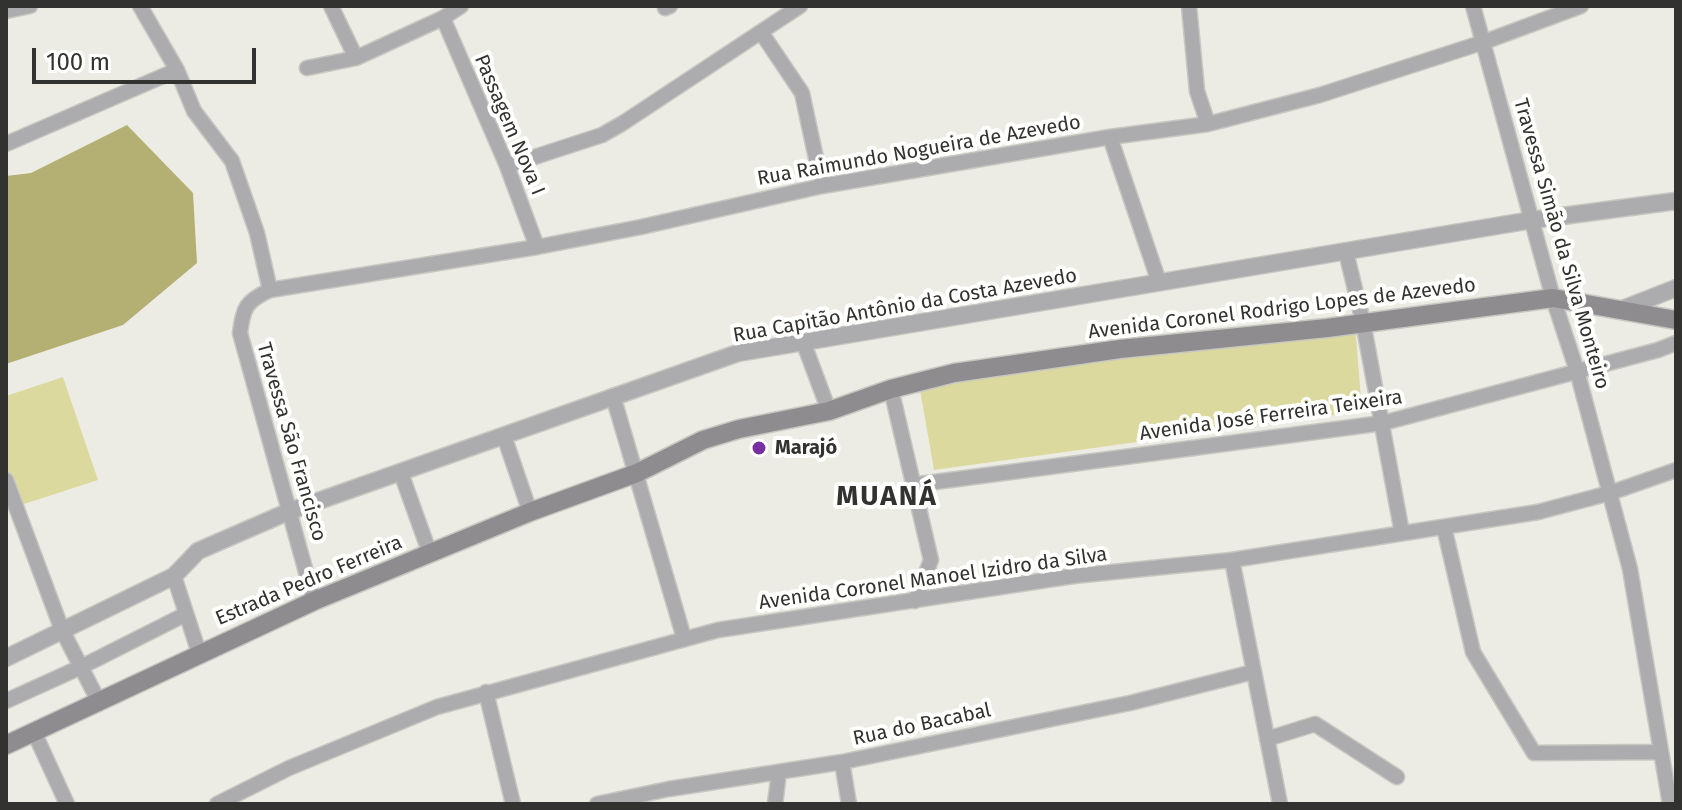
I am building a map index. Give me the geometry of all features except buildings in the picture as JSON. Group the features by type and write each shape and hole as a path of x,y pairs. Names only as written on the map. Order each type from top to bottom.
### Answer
{"main road":[{"name":"Avenida Coronel Rodrigo Lopes de Azevedo","path":"829,411 891,389 954,373 1105,351 1553,298 1676,320"},
{"name":"Estrada Pedro Ferreira","path":"6,745 314,601 530,512 637,473 703,440 753,426 829,411"}],"street":[{"path":"6,11 30,6"},
{"path":"140,6 177,70 194,111 232,161 257,233 270,290"},
{"path":"331,6 356,58"},
{"path":"307,68 356,58 443,18 461,6"},
{"path":"507,166 602,135 800,6"},
{"path":"1189,6 1197,91 1208,124"},
{"name":"Travessa Simão da Silva Monteiro","path":"1473,6 1630,569 1670,804"},
{"name":"Rua Raimundo Nogueira de Azevedo","path":"255,297 270,290 641,227 822,186 1110,137 1208,124 1320,95 1484,42 1581,6"},
{"name":"Passagem Nova I","path":"443,18 507,166 537,247"},
{"path":"761,32 802,93 822,186"},
{"path":"6,144 177,70"},
{"path":"1110,137 1159,282"},
{"name":"Rua Capitão Antônio da Costa Azevedo","path":"6,658 174,576 198,551 290,511 738,353 1532,220 1676,201"},
{"path":"1346,252 1363,322 1402,533"},
{"path":"1620,310 1676,288"},
{"name":"Travessa São Francisco","path":"255,297 242,312 240,333 314,601"},
{"name":"Avenida José Ferreira Teixeira","path":"912,485 1383,423 1676,343"},
{"path":"804,344 829,411"},
{"path":"891,389 931,560 915,601"},
{"path":"613,396 684,638"},
{"path":"504,436 530,512"},
{"name":"Avenida Coronel Manoel Izidro da Silva","path":"217,804 339,746 437,707 718,630 1073,576 1232,560 1538,512 1610,493 1676,470"},
{"path":"401,473 430,554"},
{"path":"6,480 62,630 99,702"},
{"path":"1444,527 1473,652 1534,753 1661,752"},
{"path":"1232,560 1280,804"},
{"path":"174,576 199,653"},
{"path":"6,701 186,614"},
{"name":"Rua do Bacabal","path":"606,803 669,789 842,762 1130,703 1253,672"},
{"path":"486,692 513,804"},
{"path":"1267,739 1315,724 1397,777"},
{"path":"34,732 67,804"},
{"path":"842,762 849,804"},
{"path":"775,804 779,772"}],"shaded area":[{"path":"127,125 193,193 197,263 123,325 6,364 6,176 31,173"},
{"path":"1355,325 1362,411 934,470 919,384"},
{"path":"63,377 98,480 18,506 6,470 6,396"}],"place":[{"name":"Marajó","path":"759,448"}],"district":[{"name":"MUANÁ","path":"887,497"}]}
